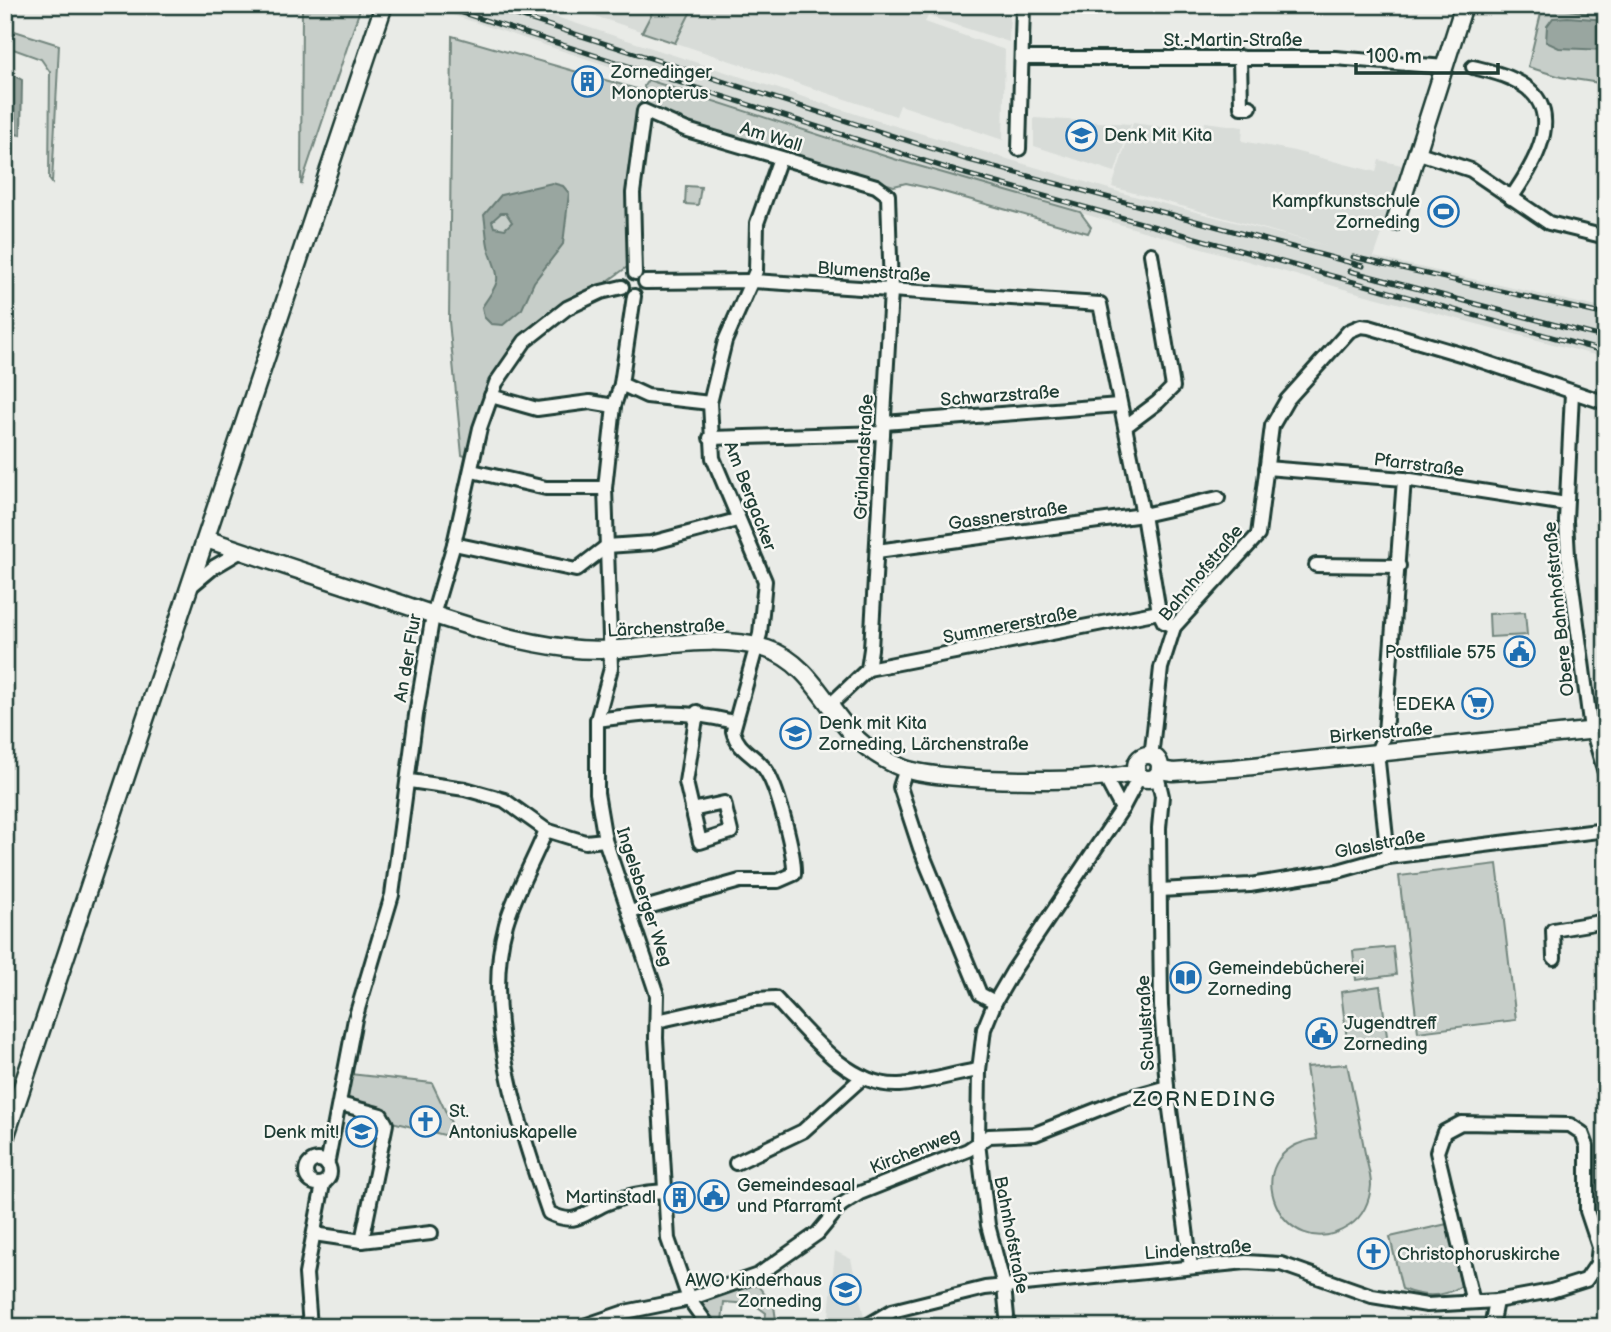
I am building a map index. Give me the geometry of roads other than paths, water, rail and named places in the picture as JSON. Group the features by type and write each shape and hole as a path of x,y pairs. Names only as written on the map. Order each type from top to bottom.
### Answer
{"street":[{"path":"5,1138 384,5"},
{"path":"915,5 922,5"},
{"path":"1019,149 1023,5"},
{"path":"1395,222 1464,5"},
{"path":"1240,57 1241,107 1250,107"},
{"name":"St.-Martin-Straße","path":"1022,58 1335,58 1445,67"},
{"path":"1473,66 1511,78 1527,88 1540,102 1544,137 1533,166 1511,198"},
{"name":"Am Wall","path":"640,278 633,193 644,111 687,130 876,187 888,195"},
{"path":"1416,152 1471,170 1549,223 1606,237"},
{"name":"Am Bergacker","path":"734,722 757,646 765,608 765,581 713,458 710,403 725,341 757,271 757,223 780,158"},
{"name":"Grünlandstraße","path":"868,669 891,291 888,195"},
{"path":"1126,426 1173,387 1151,254"},
{"path":"625,276 640,278 641,293 634,296 625,293 622,287 625,276"},
{"name":"Blumenstraße","path":"640,278 753,281 1100,304 1119,405"},
{"name":"An der Flur","path":"310,1327 306,1281 323,1184 330,1175 327,1165 355,1019 392,895 410,781 416,715 433,615 454,544 480,428 491,396 525,341 567,308 601,292 622,287"},
{"name":"Ingelsberger Weg","path":"634,296 621,384 614,406 605,488 611,668 597,720 597,793 605,840 657,995 668,1239 689,1299 709,1327"},
{"name":"Bahnhofstraße","path":"1149,756 1164,656 1174,628 1258,535 1272,426 1287,400 1349,331 1361,326 1468,356 1606,403"},
{"path":"621,384 647,396 710,403"},
{"name":"Obere Bahnhofstraße","path":"1572,393 1566,504 1568,556 1606,776"},
{"path":"491,396 537,409 590,402 614,406"},
{"path":"1119,405 1126,426 1159,612 1164,622 1174,628"},
{"name":"Schwarzstraße","path":"710,438 883,428 1119,405"},
{"name":"Pfarrstraße","path":"1266,468 1404,479 1566,504"},
{"path":"472,471 546,488 605,488"},
{"path":"1388,856 1377,752 1385,733 1404,479"},
{"name":"Gassnerstraße","path":"877,551 1143,515 1219,498"},
{"path":"454,544 576,570 607,546 651,543 737,520"},
{"name":"Lärchenstraße","path":"206,540 433,615 541,644 610,651 706,643 757,646 779,654 798,667 845,726 870,749 906,769 939,775 1107,779 1138,774"},
{"path":"190,587 214,566 241,551"},
{"path":"1316,565 1399,566"},
{"name":"Summererstraße","path":"868,669 1159,612"},
{"path":"830,705 868,669"},
{"path":"597,720 654,712 696,712 734,722 736,743 767,772 795,858 794,874 778,881 740,881 630,912"},
{"path":"692,810 687,782 696,712"},
{"name":"Birkenstraße","path":"1158,773 1234,768 1599,730"},
{"path":"1149,756 1159,761 1158,773 1149,778 1138,774 1138,760 1149,756"},
{"path":"906,769 900,787 920,848 980,994 995,1002"},
{"name":"Schulstraße","path":"1158,773 1162,796 1159,828 1161,1006 1167,1087 1191,1267"},
{"name":"Bahnhofstraße","path":"1008,1327 1004,1286 988,1225 978,1143 979,1070 984,1029 995,1002 1122,809 1138,774"},
{"path":"1107,779 1122,809"},
{"path":"410,781 465,789 504,800 546,830 585,842 605,840"},
{"path":"546,830 506,921 500,957 504,1049 533,1167 549,1213 563,1220 583,1218 604,1205 643,1192 665,1191"},
{"name":"Glaslstraße","path":"1160,890 1251,885 1338,871 1388,856 1606,830"},
{"path":"1554,958 1553,930 1606,920"},
{"path":"657,1021 755,999 775,998 826,1051 863,1077 896,1085 979,1070"},
{"path":"736,1163 803,1131 863,1077"},
{"name":"Kirchenweg","path":"581,1327 625,1312 689,1299 768,1270 818,1233 841,1205 860,1193 968,1150 989,1136 1035,1134 1125,1099 1167,1087"},
{"path":"340,1104 381,1115 387,1127 362,1241"},
{"name":"Lindenstraße","path":"865,1327 892,1311 1004,1286 1246,1262 1281,1264 1372,1296 1427,1305 1496,1301 1551,1291 1586,1280 1597,1264 1603,1246 1587,1211 1587,1146 1582,1133 1570,1125 1461,1123 1444,1132 1437,1152 1473,1302"},
{"path":"323,1184 312,1183 306,1170 315,1161 327,1165"},
{"path":"314,1234 362,1241 431,1233"},
{"path":"1491,1327 1496,1301"}],"railway":[{"path":"438,5 962,173 1606,352"},
{"path":"485,5 965,159 1363,266"},
{"path":"1353,257 1606,315"},
{"path":"1350,271 1606,338"}],"place":[{"name":"Zornedinger Monopterus","path":"588,82"},
{"name":"Denk Mit Kita","path":"1081,135"},
{"name":"Kampfkunstschule Zorneding","path":"1443,211"},
{"name":"Postfiliale 575","path":"1519,652"},
{"name":"EDEKA","path":"1478,704"},
{"name":"Denk mit Kita Zorneding, Lärchenstraße","path":"796,733"},
{"name":"Gemeindebücherei Zorneding","path":"1185,978"},
{"name":"Jugendtreff Zorneding","path":"1321,1033"},
{"name":"St. Antoniuskapelle","path":"426,1121"},
{"name":"Denk mit!","path":"362,1132"},
{"name":"Gemeindesaal und Pfarramt","path":"714,1195"},
{"name":"Martinstadl","path":"679,1197"},
{"name":"Christophoruskirche","path":"1374,1254"},
{"name":"AWO Kinderhaus Zorneding","path":"845,1290"}],"district":[{"name":"ZORNEDING","path":"1205,1099"}]}
